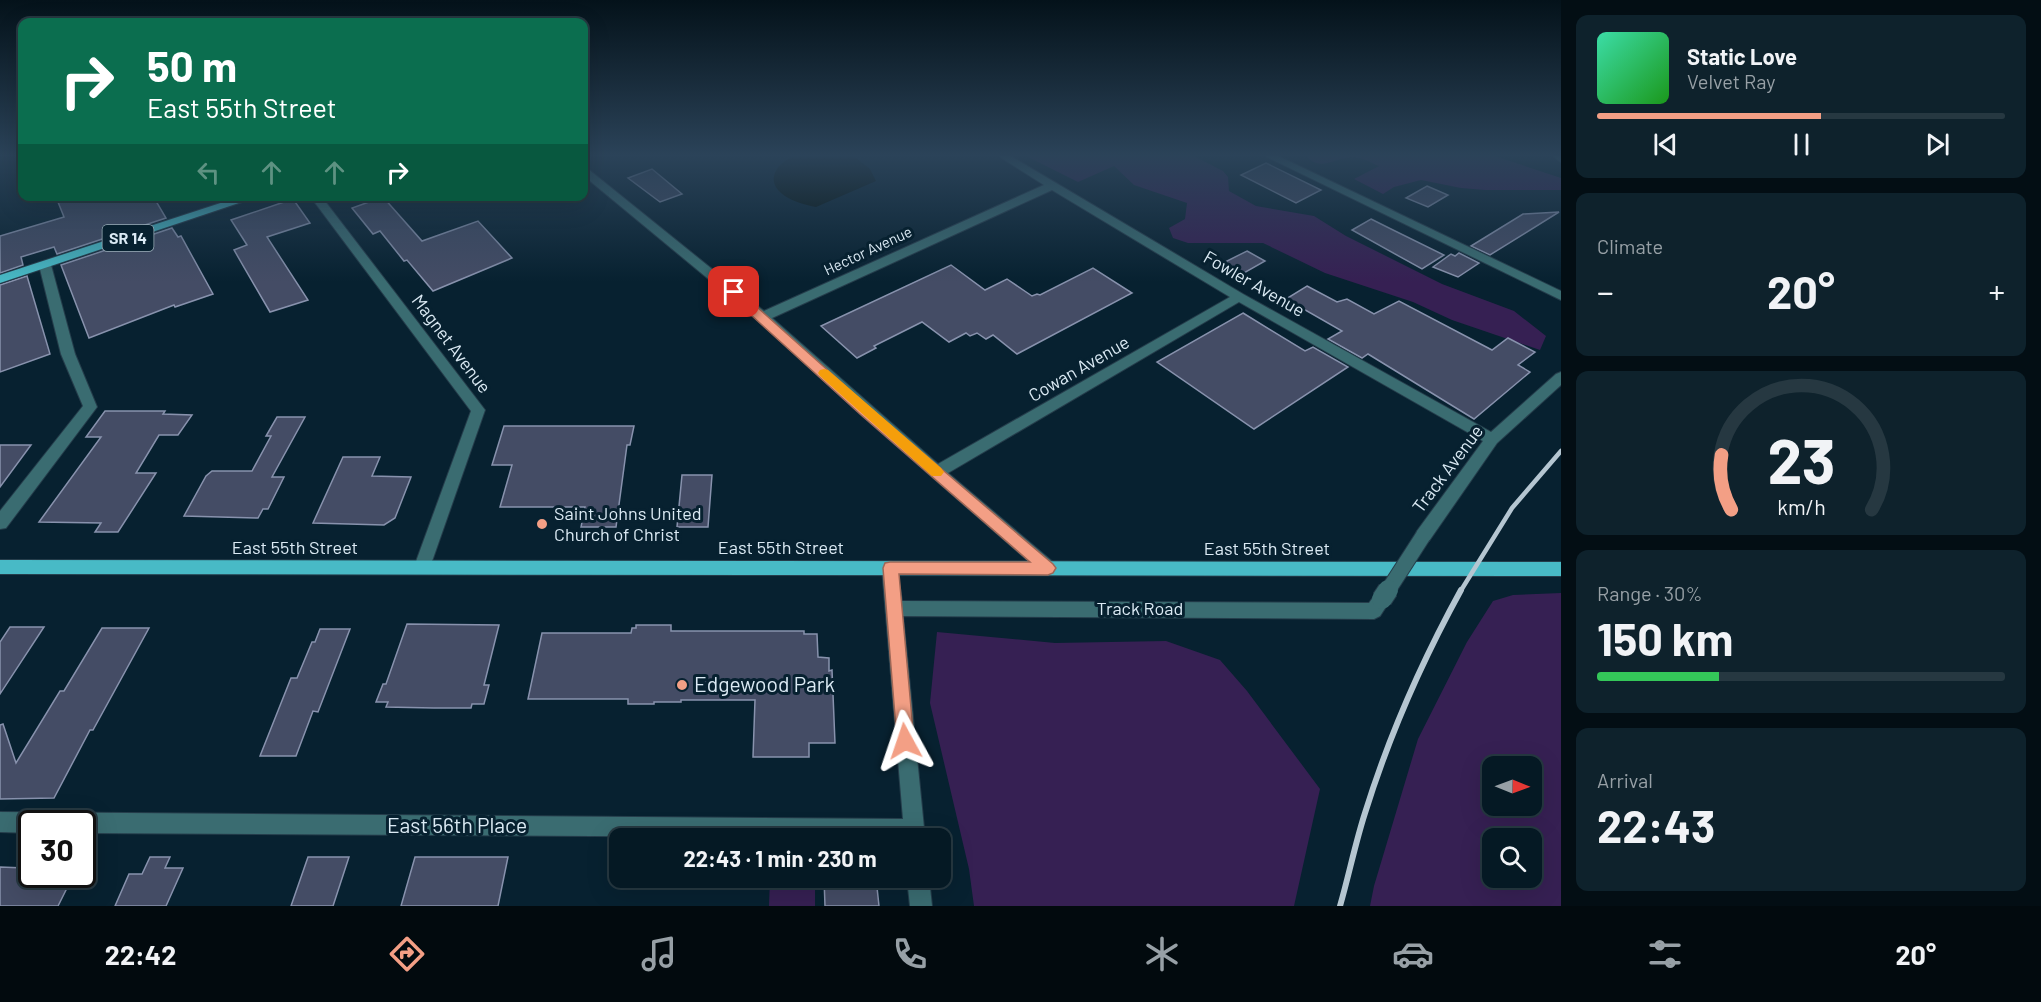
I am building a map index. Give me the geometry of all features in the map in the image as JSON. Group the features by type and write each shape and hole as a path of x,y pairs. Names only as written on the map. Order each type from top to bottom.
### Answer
{"main road":[{"name":"SR 14","path":"0,279 240,201"},
{"name":"East 55th Street","path":"0,567 1561,569"}],"street":[{"path":"616,197 763,316 865,410 1048,568"},
{"name":"Hector Avenue","path":"763,316 1026,197"},
{"name":"Fowler Avenue","path":"1073,197 1239,297 1492,439"},
{"path":"1356,197 1561,296"},
{"name":"Magnet Avenue","path":"319,201 478,410 422,567"},
{"path":"0,523 90,407 68,354 45,265"},
{"name":"Cowan Avenue","path":"937,472 1239,297"},
{"name":"Track Avenue","path":"1382,598 1492,439 1561,377"},
{"path":"890,568 914,828"},
{"name":"Track Road","path":"892,608 1374,611 1382,598"},
{"name":"East 56th Place","path":"0,822 609,828"},
{"path":"919,888 921,906"}],"shaded area":[{"path":"788,197 838,197 816,207"},
{"path":"1170,197 1240,197 1256,206 1314,216 1346,236 1442,284 1514,311 1546,336 1540,350 1452,320 1413,302 1325,273 1263,243 1188,243 1173,238 1169,228 1185,219 1187,203"},
{"path":"1561,593 1561,906 1370,906 1418,739 1467,642 1493,601 1513,595"},
{"path":"937,632 1055,643 1166,641 1220,660 1247,691 1320,789 1294,906 974,906 969,869 930,703"},
{"path":"770,888 815,888 815,906 769,906"}],"building":[{"path":"654,197 673,197 660,202"},
{"path":"1285,197 1307,197 1296,203"},
{"path":"1407,197 1444,197 1428,207"},
{"path":"156,201 166,218 57,254 54,247 21,257 23,265 0,273 0,236 64,217 58,202"},
{"path":"287,201 294,201 310,223 267,237 308,300 270,312 234,250 247,245 231,220"},
{"path":"372,201 387,201 422,241 478,221 512,258 433,291 407,260 404,261 380,231 373,234 352,208"},
{"path":"1559,212 1490,255 1471,246 1523,214"},
{"path":"1371,219 1444,255 1422,269 1352,230"},
{"path":"172,228 178,237 181,236 213,294 175,307 174,305 89,338 61,265"},
{"path":"1247,251 1265,261 1244,273 1225,262"},
{"path":"1459,253 1479,263 1458,277 1433,267 1451,254 1455,256"},
{"path":"951,265 985,290 1007,279 1032,296 1040,295 1093,268 1132,293 1017,354 993,335 986,339 977,333 970,336 966,333 949,342 922,322 874,346 876,348 857,358 821,326"},
{"path":"27,276 50,354 0,372 0,285"},
{"path":"1307,286 1337,302 1347,299 1374,314 1399,301 1492,350 1508,338 1535,352 1518,365 1530,372 1474,419 1368,354 1362,358 1328,339 1342,331 1286,299"},
{"path":"1243,313 1305,351 1313,347 1348,367 1254,429 1157,362"},
{"path":"105,411 165,411 163,414 192,415 178,435 159,435 136,473 156,473 118,532 95,532 101,523 39,522 101,437 86,437"},
{"path":"277,417 305,417 272,477 284,477 268,509 263,509 258,518 184,516 206,476 212,471 252,471 271,436 266,436"},
{"path":"504,426 634,426 630,445 627,445 616,527 581,527 585,507 500,507 512,465 492,465"},
{"path":"0,445 31,445 0,487"},
{"path":"343,457 380,457 372,476 411,477 395,518 384,525 313,523"},
{"path":"682,475 712,475 708,527 677,527"},
{"path":"407,624 499,625 484,685 489,685 484,704 472,704 471,708 434,708 386,707 388,702 376,702 383,684 386,684"},
{"name":"Edgewood Park","path":"636,625 671,625 671,631 804,631 804,634 817,634 818,657 829,658 829,671 832,670 835,743 809,743 809,757 753,757 755,700 681,700 681,702 628,704 628,699 528,699 542,633 631,633 632,628 636,628"},
{"path":"10,627 44,627 0,694 0,642"},
{"path":"102,628 149,628 54,798 0,799 0,725 3,724 16,763"},
{"path":"320,629 350,629 318,712 313,711 296,756 260,756 291,678 297,678"},
{"path":"150,857 170,857 165,868 183,868 166,906 115,906 129,874 142,874"},
{"path":"308,857 349,857 333,906 291,906"},
{"path":"415,857 508,857 498,906 401,906"},
{"path":"0,867 18,868 18,888 67,888 58,906 0,906"},
{"path":"824,888 877,888 879,906 825,906"}],"railway":[{"path":"1460,592 1512,508 1561,451"},
{"path":"1340,906 1374,784 1420,671 1461,590"}],"slow traffic":[{"path":"824,373 937,472"}],"place":[{"name":"Saint Johns United Church of Christ","path":"542,524"},
{"name":"Edgewood Park","path":"682,685"}],"route":[{"path":"734,292 865,410 1048,568 890,568 905,741"}]}
